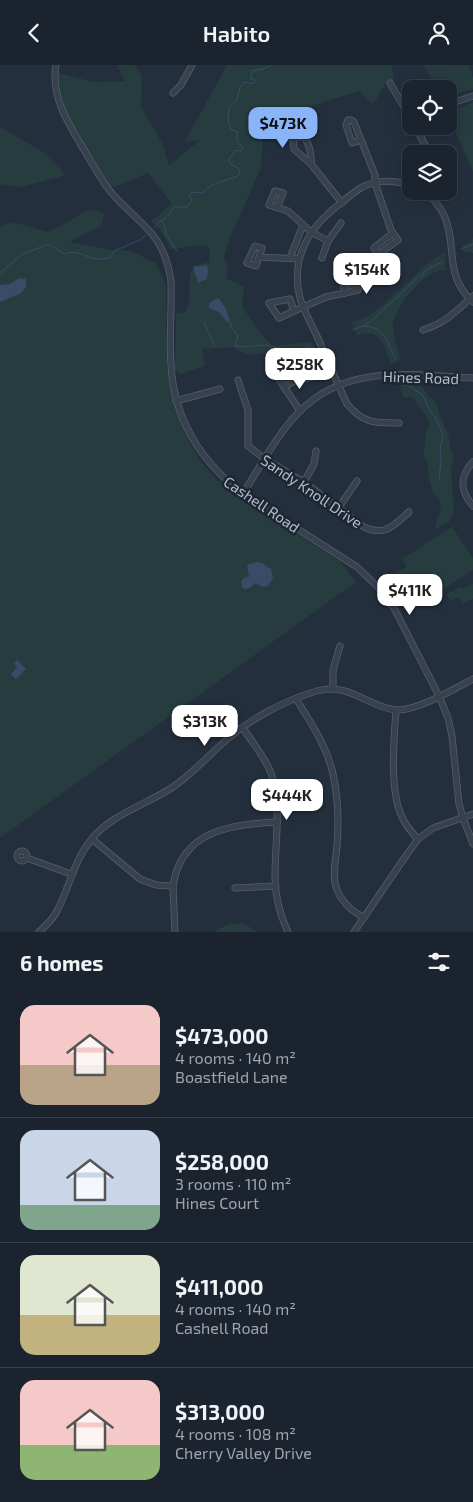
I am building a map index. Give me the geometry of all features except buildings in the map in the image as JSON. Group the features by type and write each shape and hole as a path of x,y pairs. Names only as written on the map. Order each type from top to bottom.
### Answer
{"street":[{"name":"Cashell Road","path":"56,65 55,84 57,98 65,118 114,197 148,227 158,241 170,270 172,380 182,419 208,463 227,481 242,494 343,557 366,575 380,589 394,608 439,696 448,718 452,736 457,790 463,818 473,844"},
{"path":"173,93 181,85 192,65"},
{"path":"390,83 402,104"},
{"path":"457,101 473,96"},
{"path":"311,164 307,141 304,137 297,137 294,140 294,149 311,164 342,203"},
{"path":"360,140 374,175 390,230 393,233 398,240 379,254 374,248 393,233"},
{"path":"399,423 375,423 358,415 347,403 303,307 298,287 300,259 311,232 320,220 360,188 375,183 393,181 402,183"},
{"path":"423,330 436,326 451,317 472,299 460,286 454,273 449,231 444,215 435,200"},
{"path":"277,208 288,211 311,232 328,241"},
{"path":"322,258 328,241 340,223"},
{"path":"290,258 303,225"},
{"path":"259,257 300,259"},
{"path":"294,311 326,297 345,293"},
{"name":"Hines Road","path":"242,494 287,426 300,411 338,385 365,377 390,374 473,378"},
{"path":"284,387 294,381 317,376"},
{"path":"278,377 300,411"},
{"name":"Sandy Knoll Drive","path":"238,380 248,410 248,446 265,459 304,481 364,527 371,530 377,531 391,528 410,512"},
{"path":"176,401 220,389"},
{"path":"304,481 314,464 316,451"},
{"path":"473,463 467,469 463,480 465,496 473,506"},
{"path":"339,507 357,481"},
{"path":"333,689 333,670 340,646"},
{"path":"39,932 50,922 58,909 82,851 99,831 114,819 162,794 182,781 224,742 268,712 316,691 333,689 349,692 396,710 413,707 473,679"},
{"path":"296,699 321,738 333,773 338,823 336,886 340,897 346,905 364,918"},
{"path":"396,710 393,760 398,807 403,819 418,839"},
{"path":"243,728 262,756 270,772 275,789 277,822 276,886 281,912 288,932"},
{"path":"354,932 418,839 433,828 473,814"},
{"path":"175,932 173,886 182,858 192,847 202,838 217,831 238,825 277,822"},
{"path":"92,839 140,879 156,885 173,886"},
{"path":"26,858 72,875"},
{"path":"235,888 276,886"}],"green space":[{"path":"117,65 135,65 142,76 141,106 163,145 169,166 201,139 184,143 227,65 394,65 392,66 394,81 386,83 373,105 360,91 284,114 282,124 268,120 264,122 261,168 229,240 224,257 228,269 226,278 244,287 242,306 260,333 273,346 310,342 318,350 287,358 278,352 248,355 233,347 202,349 205,366 180,374 175,370 176,314 180,312 185,313 188,307 190,278 193,266 210,262 209,247 200,245 170,249 163,234 151,221 172,204 148,173 114,187 106,186 60,106 55,72 94,82 125,81"},
{"path":"423,65 468,65 473,78 473,89 457,94 457,80 432,80"},
{"path":"473,102 473,171 457,135 457,109"},
{"path":"0,127 43,152 66,175 22,187 0,185"},
{"path":"90,209 104,214 101,226 69,242 112,250 130,251 156,263 166,285 167,366 179,418 188,440 200,461 218,481 241,498 341,562 356,582 0,838 0,227 12,222 49,232"},
{"path":"473,239 473,253 463,252 463,246"},
{"path":"445,252 446,270 432,273 421,281 405,299 397,313 393,329 400,359 391,363 380,339 371,333 357,336 351,322 366,317 381,307 430,261"},
{"path":"419,382 429,397 435,401 448,432 451,451 454,457 451,468 454,511 450,521 436,529 435,525 441,510 439,499 433,493 428,474 427,460 423,457 426,433 430,422 412,397 403,397 400,383"},
{"path":"452,527 473,558 473,570 428,599 427,597 410,605 388,580 395,573 407,567 402,559"},
{"path":"473,584 473,599 462,604 459,597 450,601 447,594 461,587 462,589"},
{"path":"244,923 257,932 215,932 229,924"}],"water":[{"path":"207,265 207,279 198,283 194,267"},
{"path":"19,278 26,279 26,286 23,291 0,302 0,285 10,284"},
{"path":"218,298 226,309 229,322 219,312 209,308 209,303"},
{"path":"262,563 271,569 273,578 268,586 263,587 255,583 250,588 244,589 241,582 249,576 247,567 249,564"},
{"path":"17,660 26,669 16,679 11,674 17,667 14,663"}],"waterway":[{"path":"155,227 175,207 187,207 192,200 189,196 192,192 202,193 212,185 238,176 240,171 237,167 231,165 229,159 235,151 242,150 243,148 237,139 238,132 231,129 228,119 229,108 237,100 240,87 245,82 254,84 255,80 251,79 252,71 264,69 271,65"},
{"path":"162,221 166,229 165,233 177,251"},
{"path":"0,274 23,254 49,244 64,254 70,252 91,258 103,259 111,257 114,251 140,240 146,235"},
{"path":"461,249 473,244"},
{"path":"352,330 370,322 417,278 422,276 425,271 442,262"},
{"path":"204,322 214,346"},
{"path":"229,322 231,323 231,328 238,335 235,346 267,345 296,353 311,347"},
{"path":"363,326 371,327 381,332 395,358"},
{"path":"410,386 421,394 425,400 431,413 436,418 443,436 440,449 439,480"}]}
